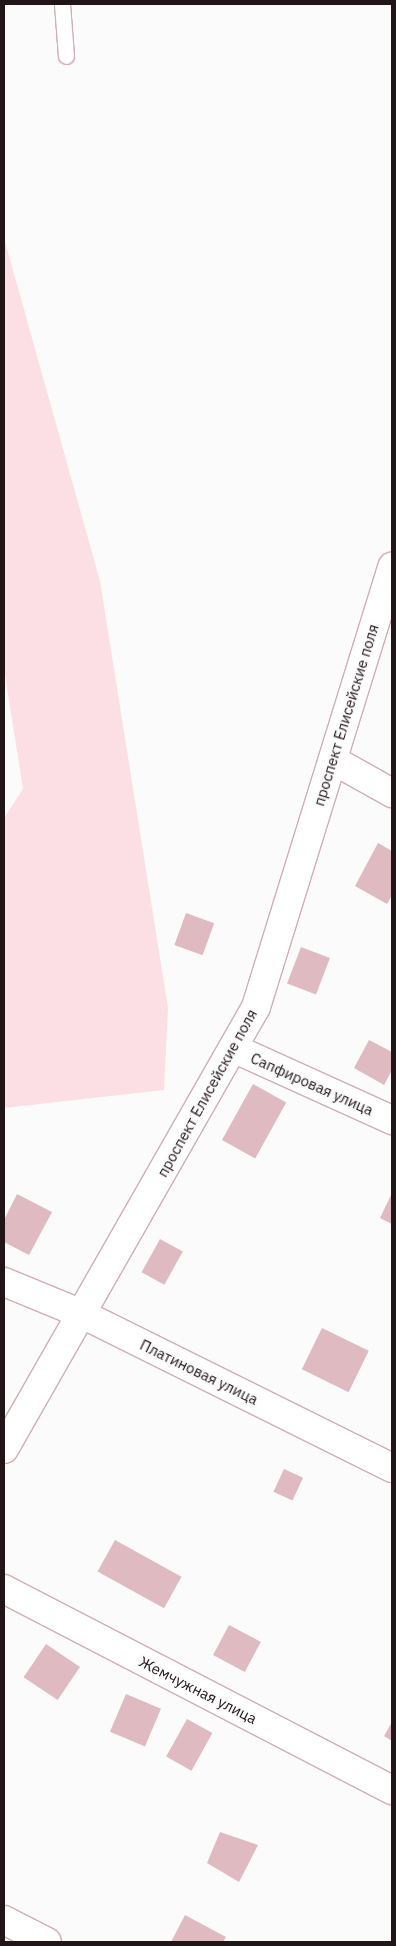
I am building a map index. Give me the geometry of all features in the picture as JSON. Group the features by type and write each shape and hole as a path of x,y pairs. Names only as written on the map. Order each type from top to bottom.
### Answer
{"street":[{"name":"проспект Елисейские поля","path":"4,1449 256,1007 392,567"},
{"path":"333,760 392,793"},
{"name":"Сапфировая улица","path":"233,1048 392,1120"},
{"name":"Платиновая улица","path":"4,1282 82,1314 392,1468"},
{"name":"Жемчужная улица","path":"4,1589 392,1790"},
{"path":"4,1920 47,1942"}],"lane":[{"path":"62,4 66,56"}],"shaded area":[{"path":"4,238 100,581 168,1008 164,1090 4,1108 4,818 23,789 4,669"}],"building":[{"path":"378,843 392,851 392,895 387,904 355,886"},
{"path":"186,913 214,923 203,955 174,945"},
{"path":"301,947 330,958 316,995 287,983"},
{"path":"369,1040 392,1052 392,1070 384,1085 354,1068"},
{"path":"253,1084 286,1102 255,1158 222,1140"},
{"path":"392,1193 392,1224 380,1218"},
{"path":"17,1194 52,1212 29,1255 4,1242 4,1220"},
{"path":"160,1239 183,1252 164,1285 142,1272"},
{"path":"322,1328 369,1351 349,1392 302,1369"},
{"path":"284,1469 303,1478 292,1501 273,1492"},
{"path":"115,1540 181,1577 164,1608 98,1571"},
{"path":"229,1625 261,1642 245,1672 213,1655"},
{"path":"46,1644 80,1667 58,1700 24,1677"},
{"path":"126,1694 161,1709 145,1747 110,1732"},
{"path":"187,1719 212,1733 192,1771 166,1757"},
{"path":"392,1722 392,1741 384,1736"},
{"path":"220,1832 258,1845 239,1882 207,1863"},
{"path":"185,1915 226,1937 223,1942 171,1942"}]}
